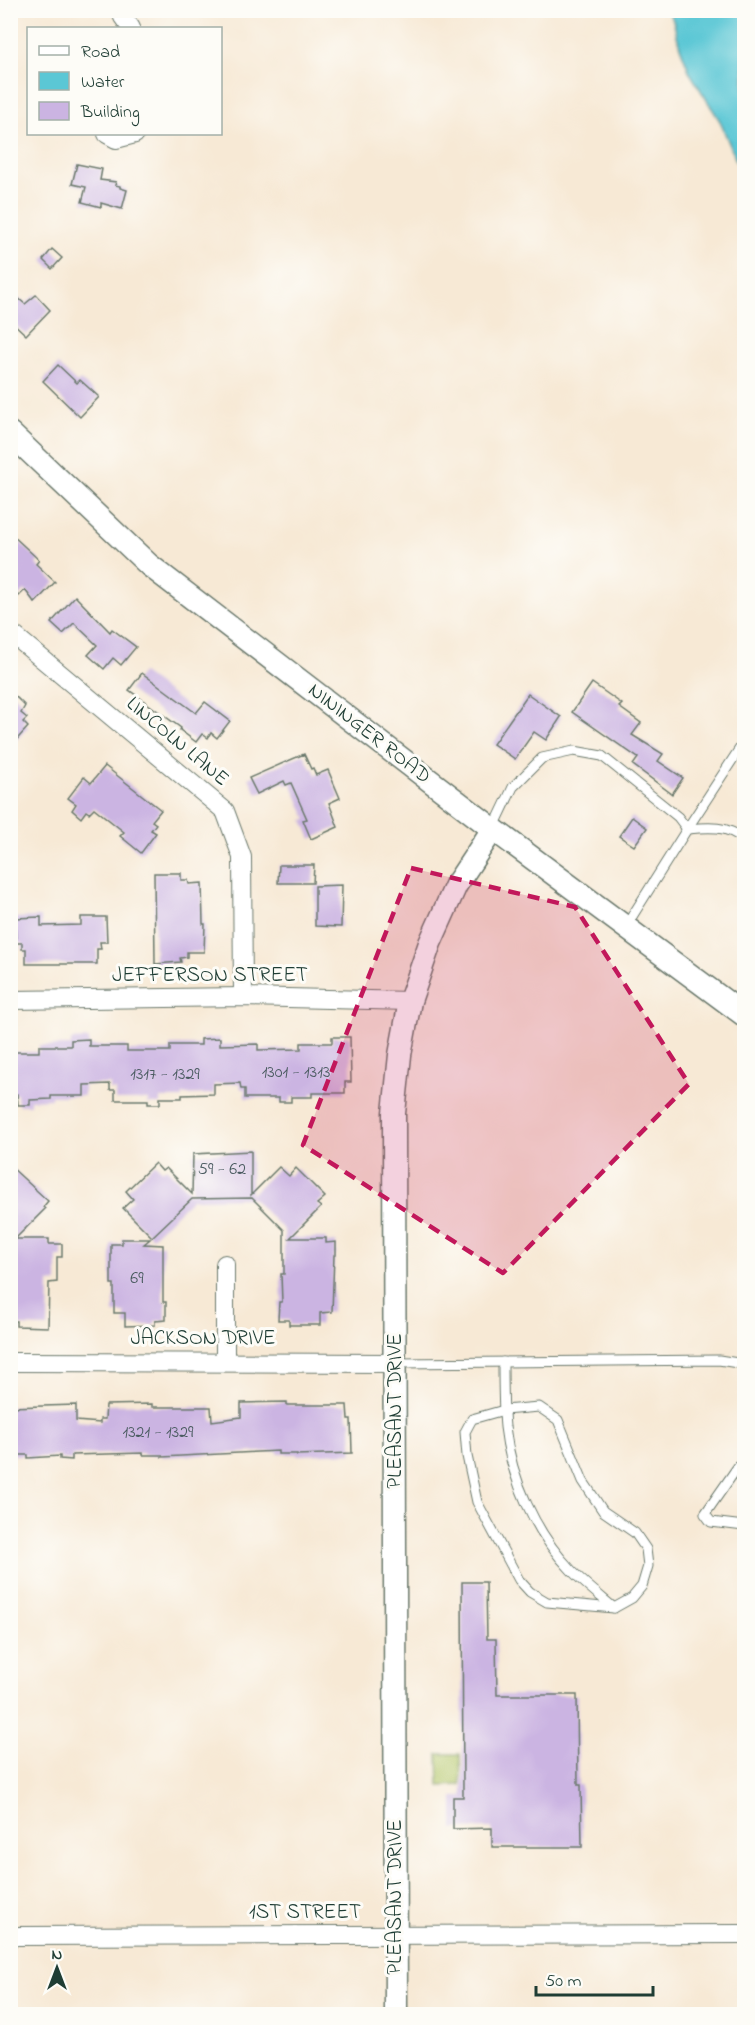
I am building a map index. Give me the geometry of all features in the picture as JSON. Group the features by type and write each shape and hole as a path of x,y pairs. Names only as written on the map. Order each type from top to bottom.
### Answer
{"street":[{"path":"109,135 116,139 131,135"},
{"name":"NININGER ROAD","path":"10,433 149,566 493,829 626,927 742,1006"},
{"name":"LINCOLN LANE","path":"10,632 225,811 242,857 243,998"},
{"name":"PLEASANT DRIVE","path":"396,2014 394,1113 400,1054 410,1001 430,943 456,885 493,829"},
{"name":"JEFFERSON STREET","path":"10,1000 243,998 410,1001"},
{"path":"225,1264 225,1362"},
{"name":"JACKSON DRIVE","path":"10,1362 396,1363"},
{"name":"1ST STREET","path":"10,1936 744,1934"}],"lane":[{"path":"626,927 744,742"},
{"path":"493,829 513,787 543,758 574,751 602,756 678,817 687,829"},
{"path":"687,829 715,827 736,832 744,840"},
{"path":"396,1363 719,1360 744,1364"},
{"path":"502,1362 504,1410 512,1463 525,1499 543,1535 571,1571 614,1608"},
{"path":"539,1407 558,1420 583,1481 603,1511 635,1533 646,1549 648,1566 642,1586 632,1598 614,1608 547,1602 530,1592 519,1580 477,1502 466,1448 465,1431 472,1419 504,1410 539,1407"},
{"path":"744,1458 705,1514 711,1522 744,1526"}],"highlighted area":[{"path":"411,868 575,907 689,1084 503,1273 303,1145"}],"green space":[{"path":"438,1754 460,1754 461,1785 439,1786"}],"water":[{"path":"668,11 744,11 744,180 720,121 690,73"}],"building":[{"path":"77,164 102,169 100,180 116,182 115,185 127,190 122,209 101,203 101,207 82,202 86,187 72,184"},
{"path":"52,249 62,258 52,269 43,260"},
{"path":"10,291 25,304 36,295 50,310 26,335 10,320"},
{"path":"58,365 77,383 80,380 99,397 80,417 43,381"},
{"path":"10,533 39,560 36,564 55,582 35,603 25,590 19,596 10,588"},
{"path":"75,596 110,632 112,629 136,647 121,665 113,658 104,669 88,655 97,645 74,623 63,634 51,623"},
{"path":"142,673 196,713 205,702 230,721 217,738 211,733 208,738 202,734 196,742 180,730 181,728 129,690"},
{"path":"592,683 622,704 619,707 641,723 632,735 663,754 658,761 683,778 672,794 633,765 638,758 572,712"},
{"path":"10,691 25,706 21,713 27,718 23,722 28,727 10,747"},
{"path":"528,694 561,717 546,740 534,732 515,759 493,744"},
{"path":"304,754 316,775 328,770 340,798 329,803 338,827 311,839 303,820 307,819 291,783 286,785 284,781 257,794 249,778"},
{"path":"105,766 161,810 152,821 156,824 151,830 156,833 141,853 120,836 124,832 94,808 89,813 86,811 81,818 72,810 76,804 68,798 84,777 91,783"},
{"path":"632,817 647,828 634,846 619,836"},
{"path":"279,865 314,865 313,883 278,883"},
{"path":"154,873 181,873 181,880 188,880 189,884 202,883 203,924 205,924 204,952 187,952 187,957 180,958 181,962 155,964"},
{"path":"342,885 341,927 315,926 315,886"},
{"path":"41,917 41,926 81,925 81,917 106,917 107,942 100,942 101,949 97,949 97,964 26,964 26,949 22,949 22,943 16,943 15,918"},
{"path":"332,1037 350,1037 351,1082 345,1082 345,1093 312,1093 312,1097 291,1097 291,1102 279,1102 279,1098 245,1098 245,1089 241,1089 240,1083 214,1084 214,1094 160,1098 160,1104 148,1104 148,1100 115,1100 115,1090 110,1090 110,1084 84,1085 84,1096 51,1096 51,1099 30,1100 30,1105 18,1105 17,1094 10,1094 10,1052 39,1052 39,1046 71,1046 71,1040 89,1039 89,1046 127,1046 127,1051 170,1051 170,1045 201,1045 201,1039 220,1038 220,1045 258,1044 258,1050 301,1049 301,1043 332,1043"},
{"path":"251,1151 251,1195 279,1167 289,1176 296,1168 325,1197 317,1204 321,1207 290,1238 326,1238 326,1243 336,1242 332,1312 320,1313 320,1325 289,1325 289,1320 278,1320 279,1302 282,1302 281,1274 284,1274 284,1230 252,1198 192,1199 152,1237 123,1208 133,1199 126,1191 155,1163 162,1171 166,1168 192,1194 193,1154"},
{"path":"10,1166 48,1201 43,1207 45,1209 15,1239 49,1239 49,1244 62,1244 62,1257 57,1257 57,1282 49,1283 48,1327 16,1326 16,1321 10,1321"},
{"path":"122,1239 150,1239 144,1244 163,1245 163,1302 166,1302 166,1320 155,1321 155,1325 125,1326 125,1313 114,1313 111,1244 122,1244"},
{"path":"287,1402 287,1405 347,1405 348,1419 351,1419 352,1453 297,1455 278,1454 278,1451 162,1457 162,1455 143,1455 143,1453 72,1455 72,1460 60,1459 60,1456 28,1458 28,1455 10,1455 10,1407 76,1405 76,1421 100,1423 100,1419 105,1419 106,1405 152,1404 152,1407 211,1407 212,1421 241,1417 241,1403"},
{"path":"462,1582 486,1582 487,1639 496,1639 497,1695 577,1695 578,1785 581,1785 582,1847 492,1847 492,1828 453,1829 453,1797 463,1797"}]}
